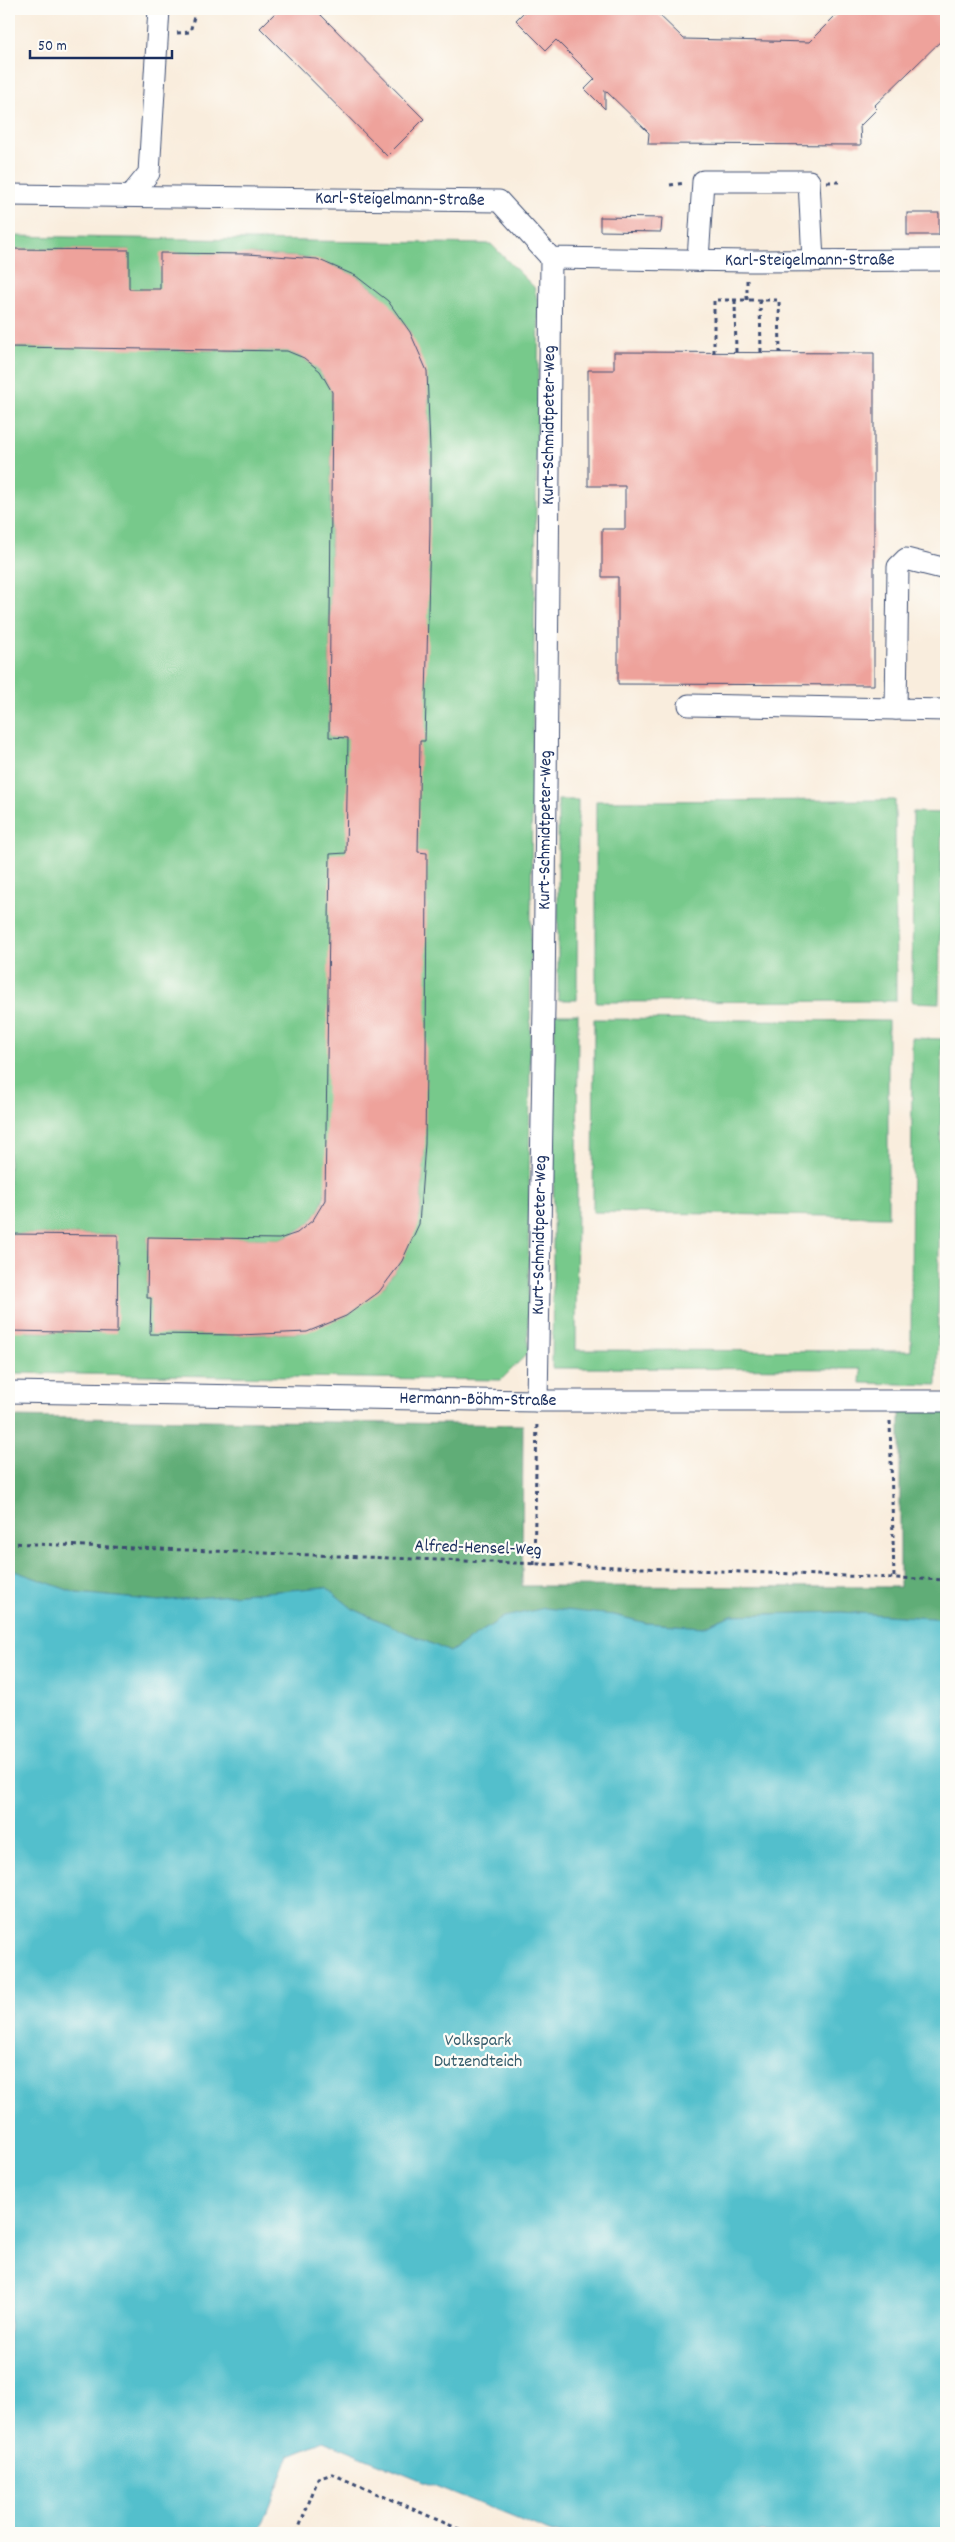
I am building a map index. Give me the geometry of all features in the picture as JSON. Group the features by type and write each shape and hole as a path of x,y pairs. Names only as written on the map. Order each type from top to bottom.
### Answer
{"street":[{"path":"131,195 149,173 159,9"},
{"path":"698,260 703,181 809,181 813,261"},
{"name":"Karl-Steigelmann-Straße","path":"9,194 499,201 551,258 813,261 946,260"},
{"name":"Kurt-Schmidtpeter-Weg","path":"537,1400 544,996 551,258"},
{"path":"896,709 898,567 906,559 946,569"},
{"path":"689,705 946,710"},
{"name":"Hermann-Böhm-Straße","path":"9,1392 537,1400 946,1401"}],"path":[{"path":"190,32 196,9"},
{"path":"714,353 714,300 780,300 780,353"},
{"path":"735,300 736,352"},
{"path":"760,300 761,353"},
{"path":"534,1565 537,1400"},
{"path":"890,1400 894,1577"},
{"name":"Alfred-Hensel-Weg","path":"9,1543 946,1580"},
{"path":"297,2533 318,2479 332,2474 468,2533"}],"green space":[{"path":"9,236 491,244 534,287 539,306 532,775 528,1353 501,1380 9,1373 9,1331 28,1297 27,1332 81,1332 118,1235 9,1234 9,347 128,347 129,250 111,250 111,285 94,285 93,250 9,249","holes":["178,254 232,254 232,289 249,290 249,254 310,258 317,297 327,263 356,276 380,294 367,332 392,307 410,332 427,378 430,439 395,457 430,457 430,511 390,741 329,737 332,392 323,377 309,362 287,351 157,350 156,289 177,289","425,1012 424,1154 420,1216 402,1261 384,1286 346,1316 300,1333 239,1335 239,1300 222,1300 222,1335 168,1334 168,1299 147,1298 148,1238 279,1239 307,1225 318,1211 325,1193 327,1181"]},
{"path":"558,800 578,800 577,1000 558,1000"},
{"path":"895,800 896,1001 596,1002 596,801"},
{"path":"913,812 942,813 939,1003 912,1002"},
{"path":"555,1014 578,1014 576,1350 911,1351 912,1038 942,1039 937,1385 860,1383 861,1369 552,1368"},
{"path":"594,1019 888,1021 888,1217 593,1212"},
{"path":"900,1407 946,1408 946,1619 841,1612 732,1615 703,1627 646,1623 614,1615 504,1617 450,1652 353,1609 326,1587 159,1601 76,1593 9,1569 9,1417 523,1425 522,1586 900,1587"}],"water":[{"name":"Volkspark Dutzendteich","path":"9,1569 76,1593 159,1601 326,1587 353,1609 450,1652 504,1617 545,1608 614,1615 646,1623 703,1627 732,1615 841,1612 946,1619 946,2533 552,2533 324,2441 290,2455 259,2533 9,2533"}],"building":[{"path":"279,9 315,9 424,119 387,156 260,28"},
{"path":"527,9 653,9 684,39 809,42 842,9 946,9 946,36 874,106 877,109 860,126 861,145 648,144 649,133 605,90 605,109 585,89 595,79 556,40 546,50 516,20"},
{"path":"907,213 939,213 939,235 907,235"},
{"path":"600,217 662,218 661,232 600,231"},
{"path":"9,249 129,250 129,289 160,289 160,253 248,254 317,259 356,276 388,301 410,332 427,371 430,449 430,528 425,741 420,741 418,852 427,853 426,1065 425,1144 419,1224 402,1261 379,1292 346,1316 307,1332 239,1335 150,1334 151,1298 147,1298 148,1237 279,1239 297,1233 313,1220 325,1200 330,854 346,853 348,738 329,737 332,392 320,371 304,358 287,351 9,347"},
{"path":"614,352 874,353 874,685 618,684 618,577 602,577 602,529 625,529 625,486 588,486 588,370 614,370"},
{"path":"9,1234 118,1235 117,1333 9,1331"}]}
